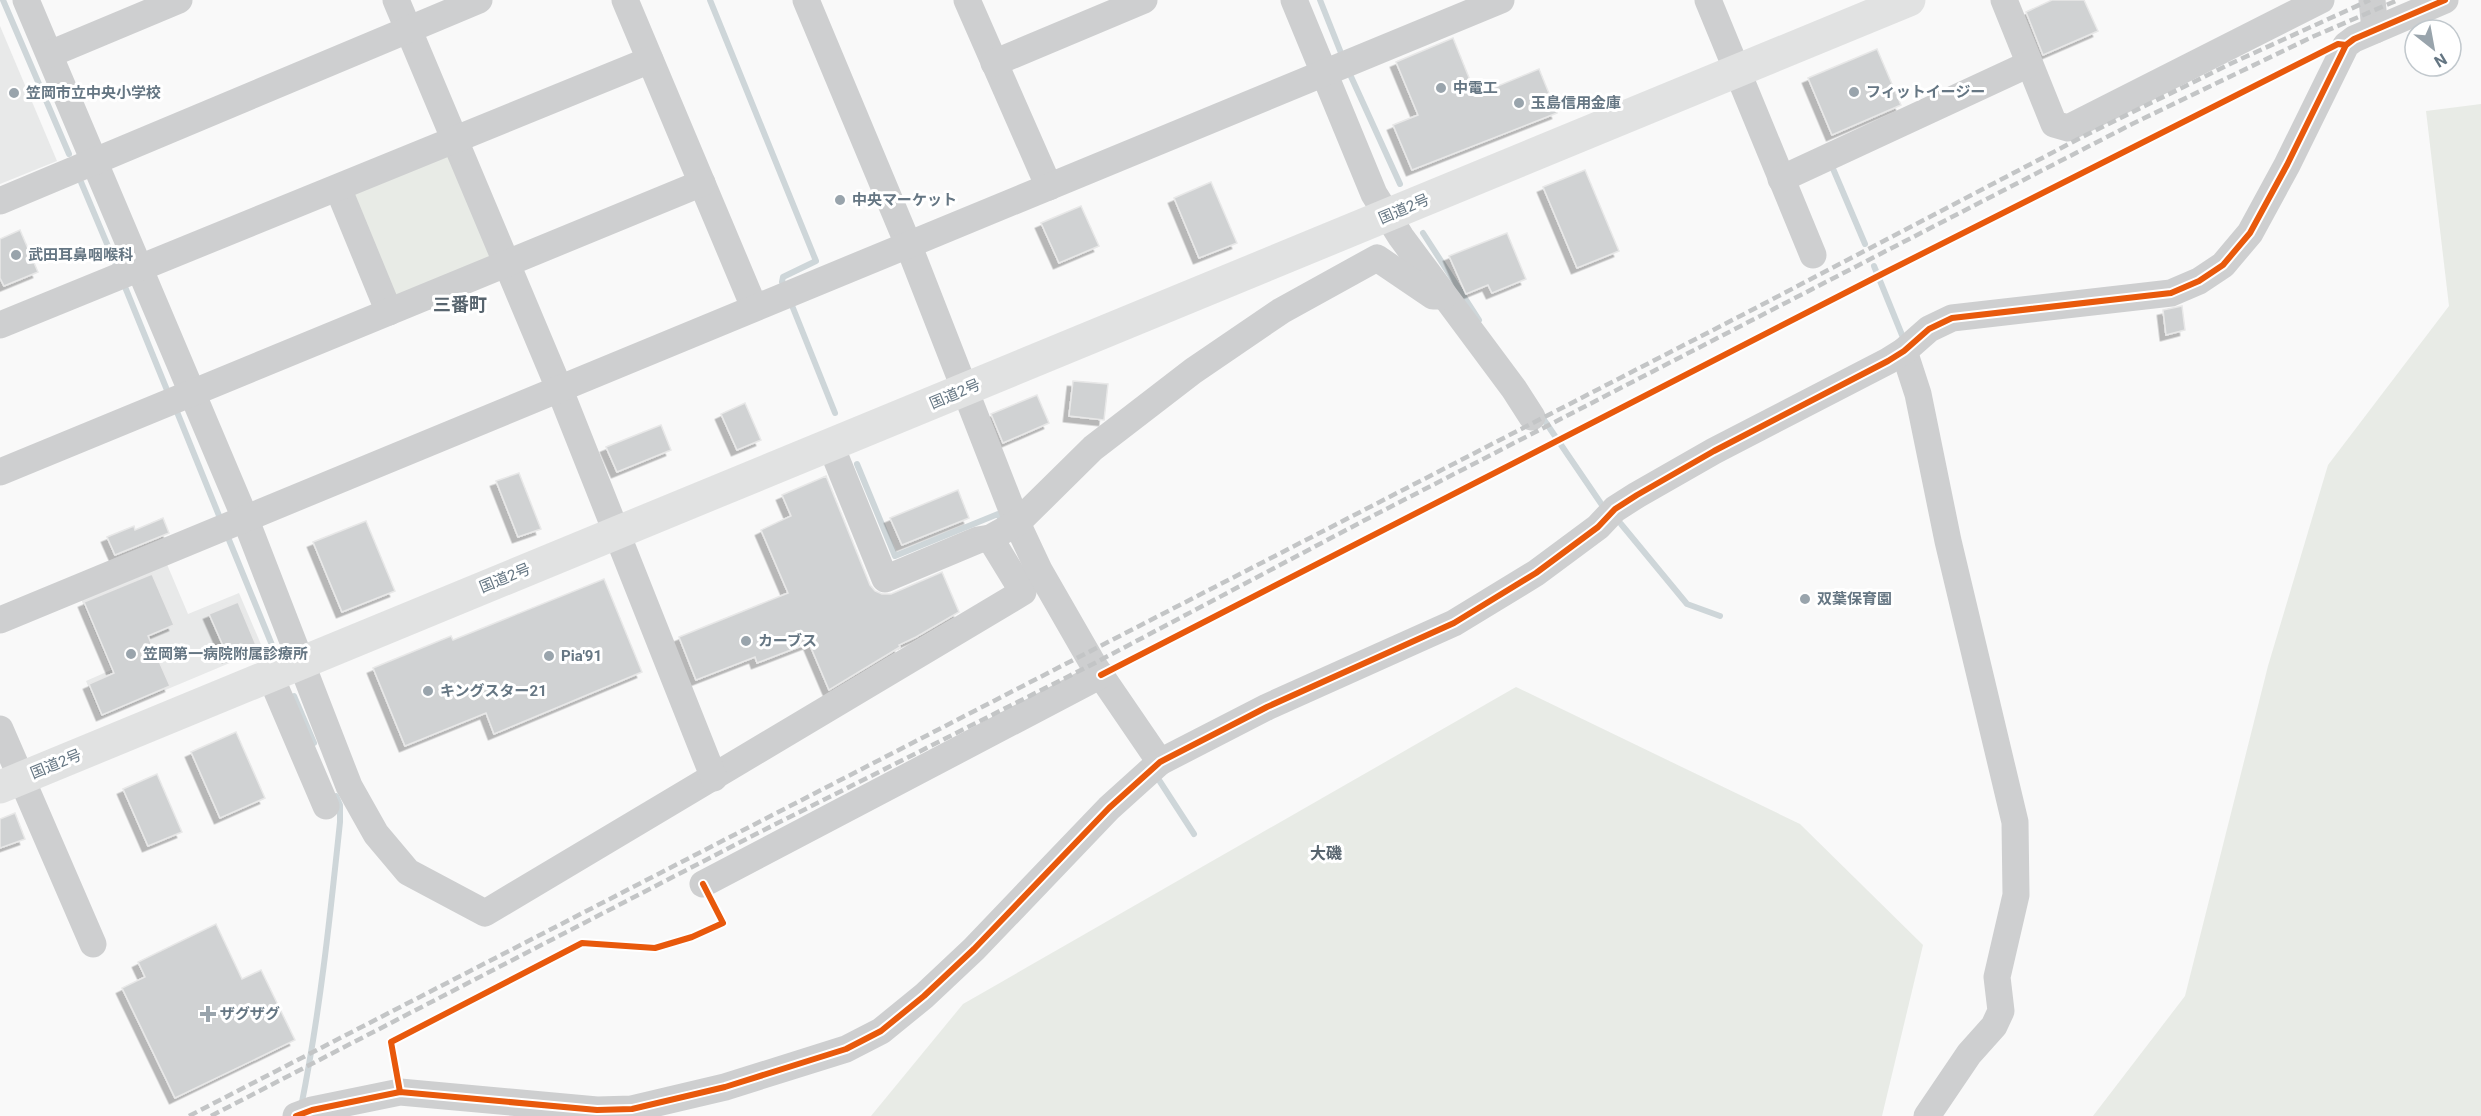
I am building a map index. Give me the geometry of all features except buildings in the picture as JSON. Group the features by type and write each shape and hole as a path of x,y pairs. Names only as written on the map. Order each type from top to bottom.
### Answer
{"highway":[{"name":"国道2号","path":"10,783 1909,0"}],"street":[{"path":"26,0 96,161 126,273 230,524 301,663 349,786 376,834 408,872 485,913 1023,592 964,390 908,244 806,0"},
{"path":"50,54 179,0"},
{"path":"396,0 559,388 714,778"},
{"path":"0,201 478,0"},
{"path":"625,0 754,307"},
{"path":"967,0 1049,187"},
{"path":"994,63 1144,0"},
{"path":"1294,0 1337,68 1374,194 1387,216 1532,417"},
{"path":"0,620 1501,0"},
{"path":"1708,0 1813,255"},
{"path":"2004,0 2054,123 2068,128 2321,0"},
{"path":"2372,0 2375,30"},
{"path":"300,1114 400,1092 597,1110 632,1109 726,1087 846,1049 881,1031 924,996 974,949 1109,808 1160,762 1266,707 1454,623 1536,573 1599,527 1615,509 1637,495 1714,451 1904,351 1929,329 1952,318 2171,293 2199,281 2223,264 2250,233 2287,165 2346,45 2354,39 2445,0"},
{"path":"0,325 650,60"},
{"path":"1781,179 2029,64"},
{"path":"0,472 702,183"},
{"path":"338,188 389,312"},
{"path":"831,446 885,579 1004,530 1094,448 1193,371 1281,311 1377,258 1433,296 1444,296"},
{"path":"1904,351 1918,394 1948,541 2015,822 2016,895 1997,977 2001,1011 1994,1026 1969,1054 1928,1116"},
{"path":"1004,530 1039,570 1095,678 1160,762"},
{"path":"270,675 326,806"},
{"path":"704,884 1095,678"},
{"path":"0,729 10,783 93,944"}],"shaded area":[{"name":"笠岡市立中央小学校","path":"0,26 57,161 0,184"},
{"path":"2481,104 2481,1116 2093,1116 2185,996 2268,666 2328,465 2449,306 2426,111"},
{"path":"454,140 505,264 389,312 338,188"},
{"path":"166,562 188,614 239,593 263,649 101,717 86,681 111,670 81,599"},
{"path":"1516,687 1800,824 1923,945 1882,1116 871,1116 963,1004"}],"waterway":[{"path":"3,0 69,154"},
{"path":"710,0 816,261 783,277 782,282"},
{"path":"1320,0 1343,58"},
{"path":"1348,70 1400,184"},
{"path":"1831,164 1865,244"},
{"path":"81,182 118,270"},
{"path":"1423,233 1479,320"},
{"path":"1874,266 1902,335"},
{"path":"123,282 169,395"},
{"path":"791,303 835,413"},
{"path":"175,407 222,523"},
{"path":"1540,414 1602,505"},
{"path":"857,464 895,556 998,514 1002,522"},
{"path":"1621,524 1687,604 1720,616"},
{"path":"227,535 272,645"},
{"path":"294,696 314,743"},
{"path":"1157,777 1194,834"},
{"path":"301,1107 319,1001 340,822 340,805 336,796"}],"railway":[{"path":"189,1116 1748,312 2088,134 2232,63 2370,0"},
{"path":"211,1116 756,834 1093,664 1365,520 2132,124 2312,37 2398,0"}],"cycle path":[{"path":"296,1116 312,1110 400,1092 597,1110 632,1109 725,1087 846,1049 881,1031 924,996 974,949 1109,808 1160,762 1267,707 1454,623 1536,573 1598,527 1615,509 1637,495 1714,451 1888,361 1904,351 1929,329 1952,318 2171,293 2199,281 2223,265 2250,233 2287,165 2346,45 2354,39 2445,0"},
{"path":"1101,675 1886,272 2338,44 2346,45"},
{"path":"400,1092 391,1042 582,943 655,948 692,937 723,923 703,884"}],"place":[{"name":"中電工","path":"1441,88"},
{"name":"フィットイージー","path":"1854,92"},
{"name":"笠岡市立中央小学校","path":"14,93"},
{"name":"玉島信用金庫","path":"1519,103"},
{"name":"中央マーケット","path":"840,200"},
{"name":"武田耳鼻咽喉科","path":"16,255"},
{"name":"双葉保育園","path":"1805,599"},
{"name":"カーブス","path":"746,641"},
{"name":"笠岡第一病院附属診療所","path":"131,654"},
{"name":"Pia'91","path":"549,656"},
{"name":"キングスター21","path":"428,691"},
{"name":"ザグザグ","path":"208,1014"}],"district":[{"name":"三番町","path":"460,305"},
{"name":"大磯","path":"1326,853"}]}
